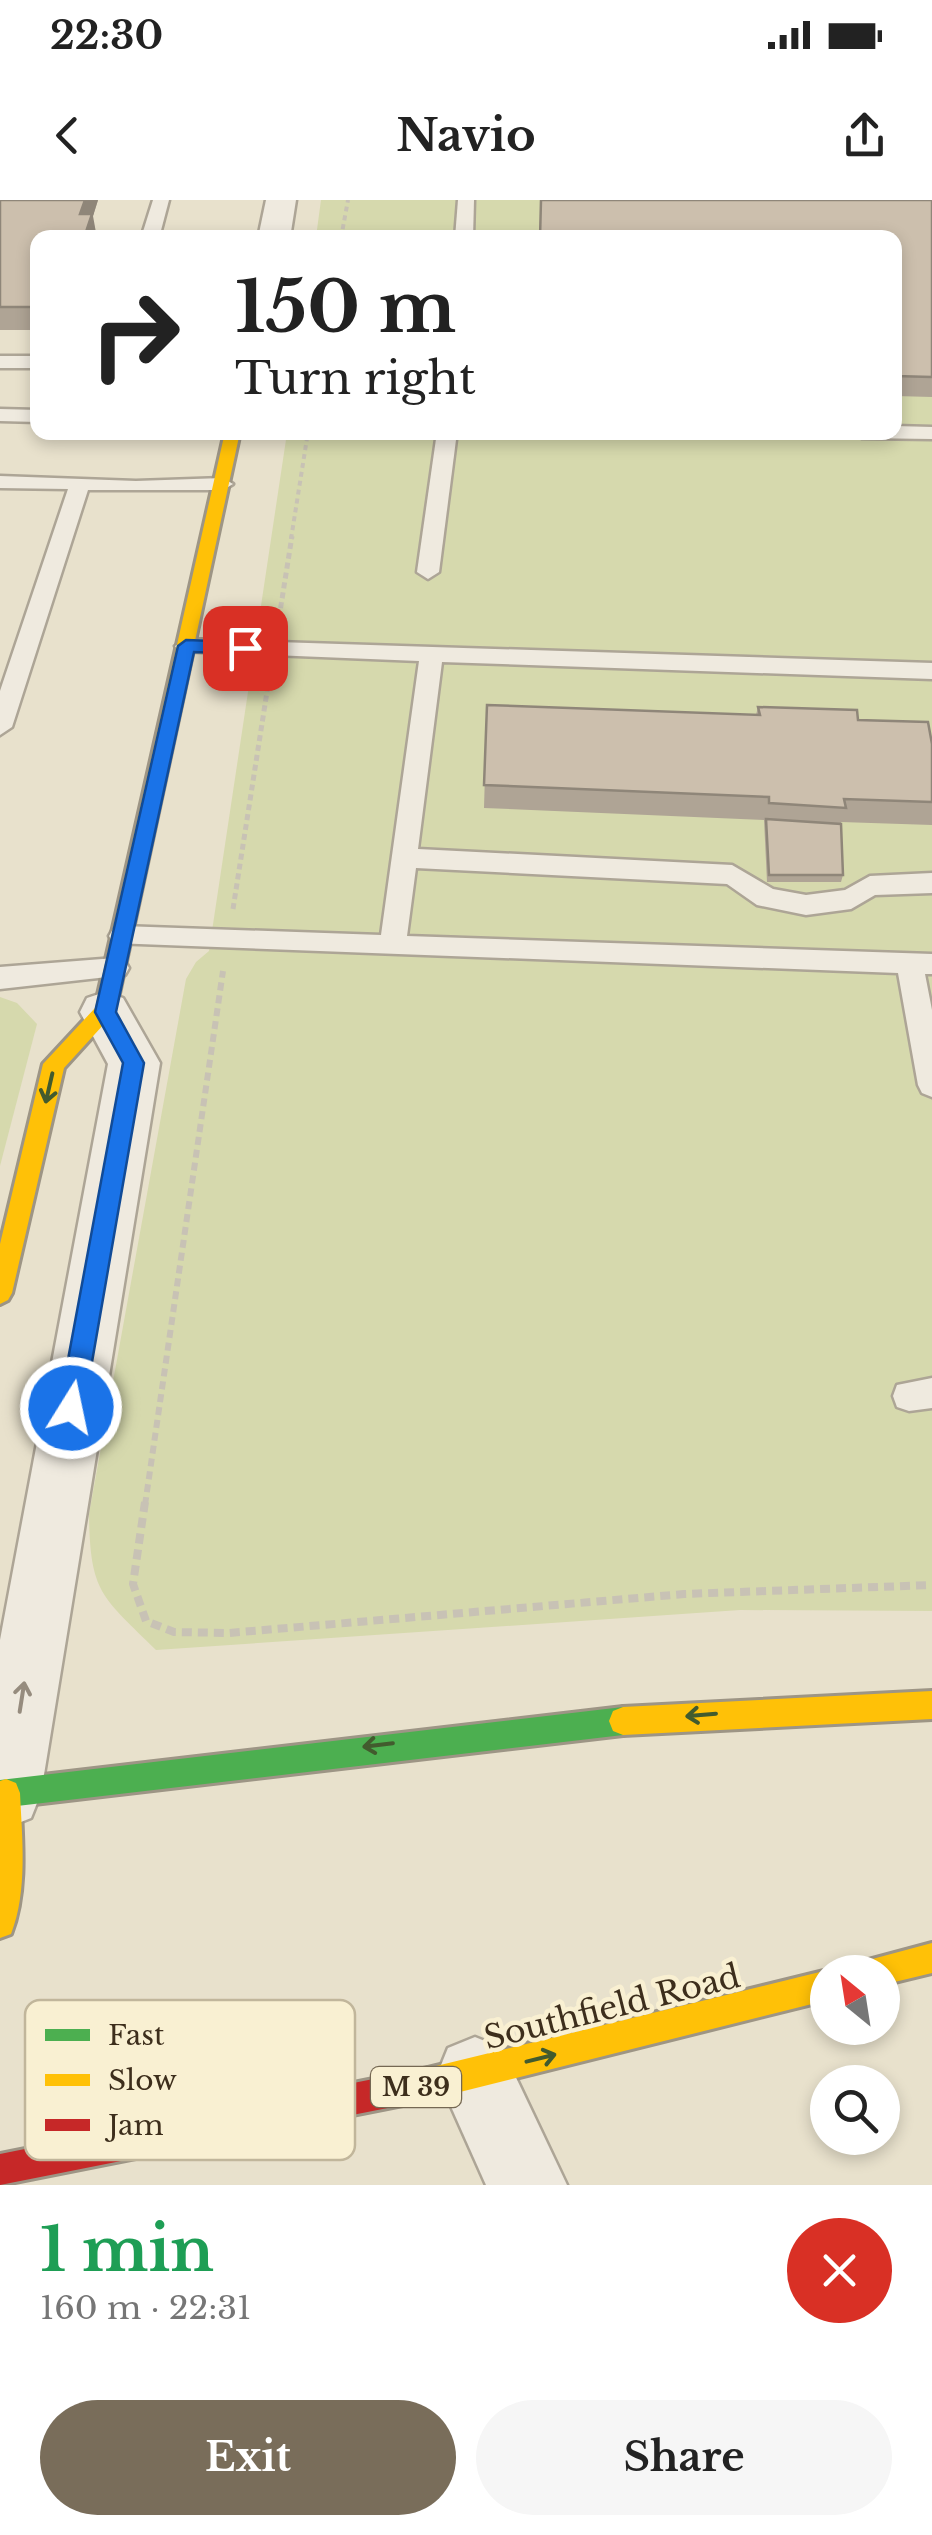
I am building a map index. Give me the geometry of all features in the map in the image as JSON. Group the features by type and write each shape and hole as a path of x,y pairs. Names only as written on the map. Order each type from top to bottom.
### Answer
{"main road":[{"path":"0,1294 54,1064 110,990 232,440"},
{"path":"798,1706 913,1682"},
{"path":"0,1924 8,1860 3,1793 429,1739 798,1706 932,1704"},
{"path":"900,1967 929,1960"},
{"name":"Southfield Road","path":"355,2099 475,2075 810,1990"},
{"name":"Southfield Road","path":"0,2170 50,2160"}],"street":[{"path":"275,230 281,200"},
{"path":"3,1793 134,1063 110,990"},
{"path":"475,2075 527,2185"}],"lane":[{"path":"152,230 161,200"},
{"path":"464,230 466,200"},
{"path":"0,362 30,362"},
{"path":"0,415 30,416"},
{"path":"902,433 932,434"},
{"path":"428,572 446,440"},
{"path":"0,482 223,484"},
{"path":"0,727 80,484"},
{"path":"186,646 932,671"},
{"path":"394,943 431,655"},
{"path":"404,858 732,875 766,898 806,905 851,899 870,886 932,884"},
{"path":"122,936 921,964 932,1085"},
{"path":"0,978 110,990"}],"path":[{"path":"342,230 348,200"},
{"path":"223,966 133,1584 146,1621 174,1632 229,1633 684,1594 932,1585"}],"green space":[{"path":"321,200 932,200 932,1611 740,1610 156,1650 111,1604 96,1578 89,1514 186,979 196,962 209,951 286,440 902,440 902,230 317,230"},
{"path":"0,997 17,1003 37,1024 0,1166"}],"building":[{"path":"0,200 85,200 80,214 92,214 87,230 30,230 30,307 0,307"},
{"path":"541,200 932,200 932,377 902,376 902,230 540,230"},
{"path":"487,705 760,715 758,707 857,710 858,720 928,722 932,802 844,799 846,808 769,803 769,797 484,785"},
{"path":"766,819 841,824 843,875 769,875"}],"traffic: fast":[{"path":"0,1794 623,1721"}],"traffic: slow":[{"path":"0,1293 54,1064 105,1012 231,440"},
{"path":"623,1721 932,1705"},
{"path":"0,1923 8,1860 6,1793"},
{"path":"900,1966 932,1958"},
{"path":"428,2084 810,1989"}],"traffic: jam":[{"path":"355,2099 428,2084"},
{"path":"0,2170 50,2160"}],"route":[{"path":"71,1408 134,1063 106,1012 186,646 245,648"}]}
